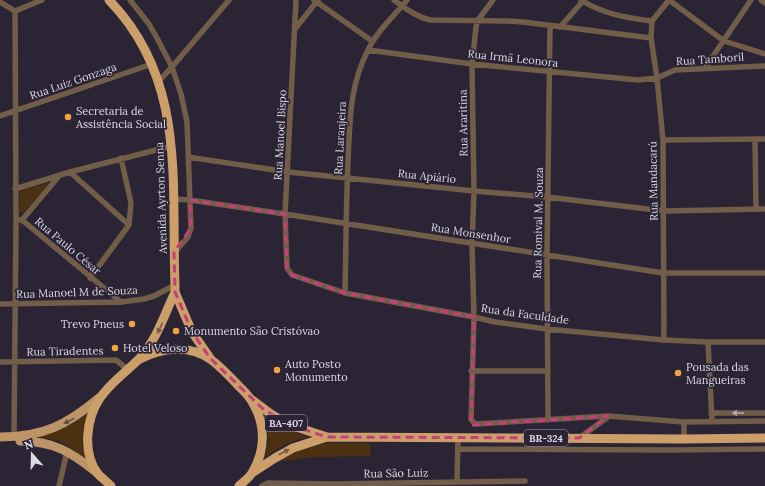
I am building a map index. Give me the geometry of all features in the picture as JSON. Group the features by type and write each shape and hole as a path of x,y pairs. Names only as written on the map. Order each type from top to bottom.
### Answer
{"highway":[{"name":"Avenida Ayrton Senna","path":"109,0 124,16 133,29 152,64 167,113 172,146 175,289 192,332 210,358 251,399 257,410 263,432 260,454 251,473 239,486"},
{"name":"Avenida Ayrton Senna","path":"111,486 98,473 90,455 88,436 91,418 100,398 127,369 139,359 159,331 175,289"},
{"name":"Avenida Ayrton Senna","path":"139,359 162,350 178,349 194,352 210,358"},
{"name":"BA-407","path":"251,399 287,424 327,437"},
{"name":"BA-407","path":"251,473 293,448 327,437"},
{"name":"BR-324","path":"327,437 765,438"}],"main road":[{"path":"0,442 40,433 57,427 76,417 100,398"},
{"path":"0,437 43,442 67,452 98,473"}],"street":[{"path":"15,11 42,0"},
{"path":"130,0 149,24 172,67 181,94 187,122 191,228 188,237 174,252"},
{"path":"158,82 229,0"},
{"name":"Rua Manoel Bispo","path":"288,271 285,214 296,0"},
{"path":"394,0 402,7 422,18 430,20 518,22 651,38"},
{"name":"Rua Laranjeira","path":"345,293 347,178 350,112 353,89 355,80 372,41 407,0"},
{"name":"Rua Araritina","path":"493,0 478,20 472,64 474,191 472,244 474,317 471,371 471,419 475,424 548,420"},
{"path":"560,27 582,0 603,11 615,15 652,21 669,0"},
{"name":"Rua Tamboril","path":"669,0 724,41 765,54"},
{"path":"705,68 751,0"},
{"path":"761,0 765,3"},
{"path":"295,29 316,1 372,41"},
{"path":"0,2 15,11"},
{"path":"14,439 15,304 19,220 15,189 15,11"},
{"name":"Rua Mandacarú","path":"652,21 651,38 657,78 663,140 664,340"},
{"name":"Rua Romival M. Souza","path":"548,420 547,197 550,26"},
{"name":"Rua Irmã Leonora","path":"368,50 472,64 549,72 638,80 657,78"},
{"name":"Rua Luiz Gonzaga","path":"0,116 152,64"},
{"name":"Rua Tamboril","path":"657,78 675,70 765,66"},
{"path":"755,139 756,209"},
{"path":"663,140 765,139"},
{"path":"15,189 121,158 172,146"},
{"name":"Rua Apiário","path":"188,157 288,172 547,197 664,211 765,209"},
{"path":"90,278 129,225 131,203 121,158"},
{"path":"70,172 129,225"},
{"path":"19,220 60,175"},
{"name":"Rua Monsenhor","path":"174,199 190,200 346,223 663,273 765,273"},
{"name":"Rua Paulo César","path":"19,220 121,302"},
{"name":"Rua da Faculdade","path":"288,271 292,275 345,293 495,322 548,329 664,340 765,342"},
{"name":"Rua Manoel M de Souza","path":"0,304 121,302 144,299 175,289"},
{"path":"708,342 712,422"},
{"name":"Rua Tiradentes","path":"0,362 116,360 127,369"},
{"path":"471,371 548,371"},
{"path":"711,413 765,413"},
{"path":"548,420 608,416 684,422 765,421"},
{"path":"579,438 608,416"},
{"path":"684,422 684,439"},
{"path":"457,482 458,438"},
{"path":"458,449 765,449"},
{"path":"59,486 67,452"},
{"name":"Rua São Luiz","path":"262,486 268,483 334,485 457,482 480,484 525,481"}],"highlighted area":[{"path":"190,200 285,214 287,268 292,275 345,293 474,317 471,425 608,416 579,438 327,437 287,424 262,408 210,358 192,332 175,292 174,252 191,228"}],"shaded area":[{"path":"47,183 47,186 22,214 19,212 20,191"},
{"path":"90,412 84,437 90,462 71,448 58,441 40,437 66,427"},
{"path":"263,415 297,433 310,437 296,440 285,445 263,459 268,448 268,432"},
{"path":"326,443 370,443 371,456 311,457 276,462 306,447"}],"place":[{"name":"Secretaria de Assistência Social","path":"68,117"},
{"name":"Trevo Pneus","path":"132,324"},
{"name":"Monumento São Cristóvao","path":"176,331"},
{"name":"Hotel Veloso","path":"115,348"},
{"name":"Auto Posto Monumento","path":"277,370"},
{"name":"Pousada das Mangueiras","path":"678,373"}]}
